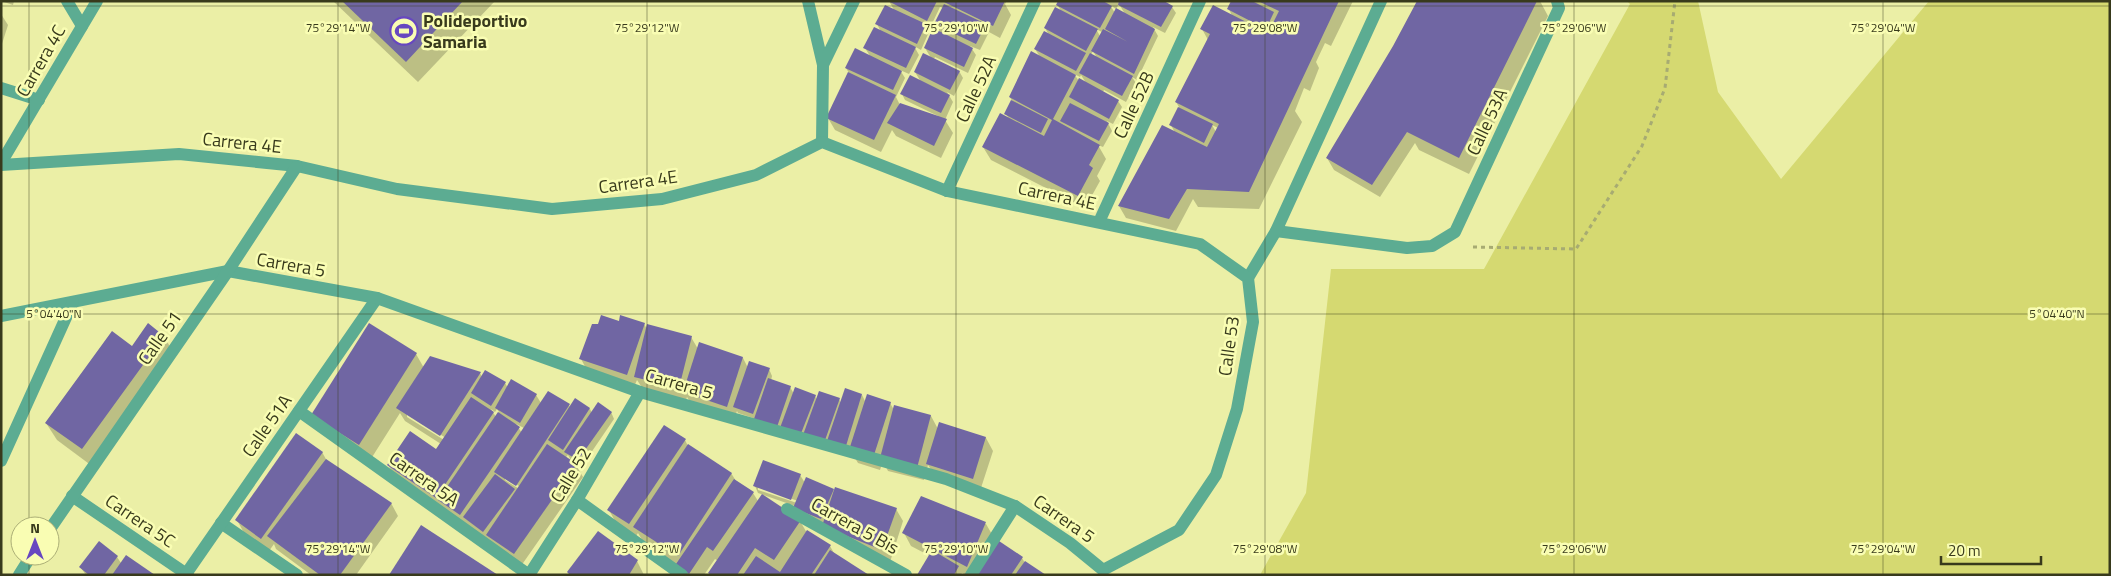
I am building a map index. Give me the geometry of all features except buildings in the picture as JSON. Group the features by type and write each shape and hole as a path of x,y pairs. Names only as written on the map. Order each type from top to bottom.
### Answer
{"street":[{"path":"67,1 82,26"},
{"name":"Carrera 4C","path":"1,164 97,1"},
{"path":"808,1 824,65 822,142"},
{"path":"824,65 854,1"},
{"name":"Calle 52A","path":"948,191 1035,1"},
{"name":"Calle 52B","path":"1099,222 1200,1"},
{"path":"1248,278 1276,231 1381,1"},
{"name":"Calle 53A","path":"1432,246 1455,232 1559,8 1557,1"},
{"path":"1,88 39,100"},
{"name":"Carrera 4E","path":"1,164 179,154 297,166 398,189 552,209 662,199 756,175 822,142 948,191 1200,244 1248,278"},
{"name":"Calle 51","path":"58,516 228,271 297,166"},
{"path":"1276,231 1407,248 1432,246"},
{"path":"1,316 228,271"},
{"name":"Carrera 5","path":"228,271 377,298 640,392 946,479 1015,506 1070,543 1102,572"},
{"name":"Calle 53","path":"1102,572 1179,530 1216,475 1237,409 1253,322 1248,278"},
{"name":"Calle 51A","path":"187,574 377,298"},
{"path":"1,461 73,302"},
{"name":"Calle 52","path":"529,575 640,392"},
{"name":"Carrera 5A","path":"299,411 529,575"},
{"name":"Carrera 5C","path":"72,496 187,574"},
{"path":"576,500 682,575"},
{"path":"971,575 1015,506"},
{"name":"Carrera 5 Bis","path":"787,509 906,575"},
{"path":"221,523 297,575"}],"path":[{"path":"1432,246 1576,248 1642,146 1665,88 1676,1"}],"green space":[{"path":"1627,1 1698,1 1718,92 1781,179 1929,1 2110,1 2110,575 1260,575 1306,493 1331,269 1484,269 1630,4"}],"place":[{"name":"Polideportivo Samaria","path":"404,31"}]}
